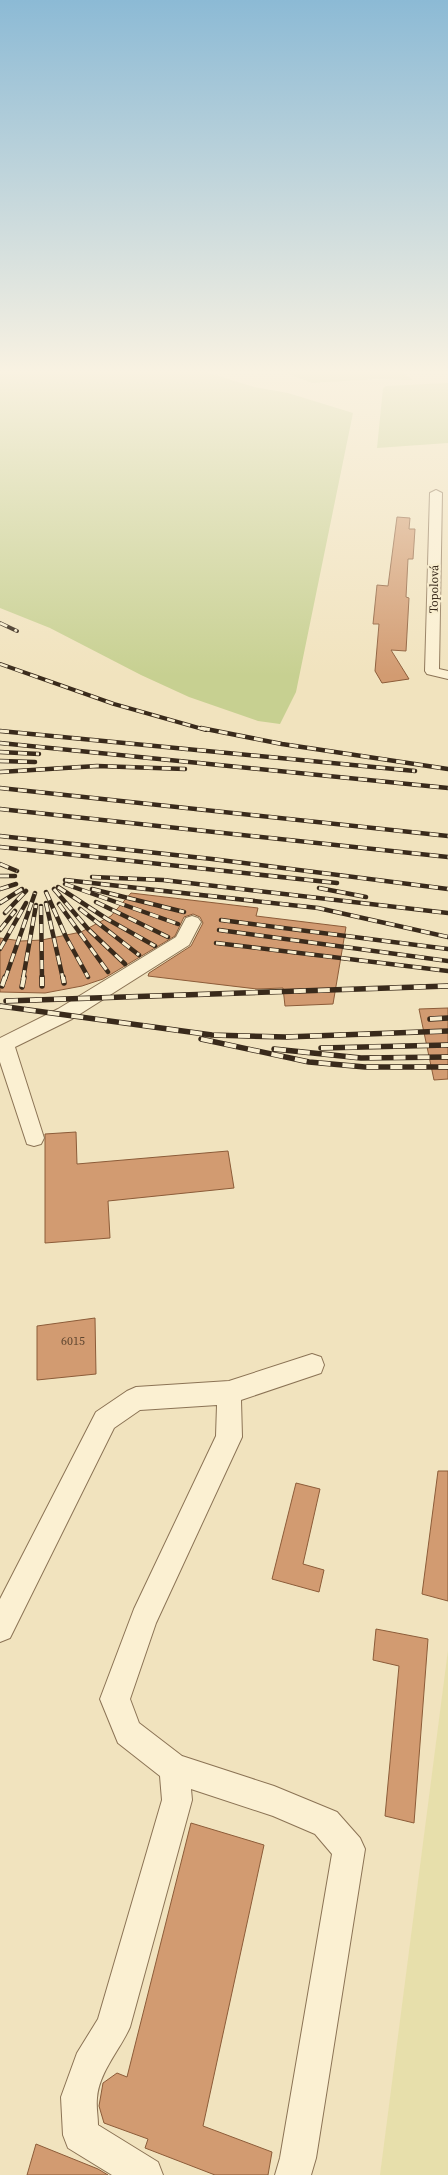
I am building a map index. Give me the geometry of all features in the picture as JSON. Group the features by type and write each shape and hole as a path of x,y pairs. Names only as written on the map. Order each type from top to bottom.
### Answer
{"street":[{"name":"Topolová","path":"436,493 442,507 432,671 448,675"},
{"path":"34,1138 2,1045 65,1014 183,941 192,922"},
{"path":"0,1628 104,1420 136,1400 229,1393 312,1365"},
{"path":"229,1393 229,1437 144,1619 115,1698 128,1733 174,1768 274,1801 326,1823 349,1849 298,2158 293,2175"},
{"path":"145,2175 81,2135 79,2096 89,2066 113,2027 177,1800 174,1768"}],"shaded area":[{"path":"448,1650 448,2175 380,2175"}],"green space":[{"path":"0,474 341,474 296,692 280,724 258,721 189,697 141,675 50,628 0,608"}],"building":[{"path":"397,517 410,518 409,529 415,529 413,559 408,559 406,597 409,598 406,651 391,650 409,679 382,683 375,671 379,624 373,624 377,585 388,586"},
{"path":"131,893 258,908 256,916 346,927 333,1004 285,1006 283,988 257,989 148,976 149,973 191,946 203,923 200,917 193,914 184,917 175,936 103,979 82,986 45,993 0,992 0,938 21,941 42,940 81,932 111,916"},
{"path":"448,1008 448,1079 434,1080 419,1009"},
{"path":"76,1132 77,1164 228,1151 234,1188 108,1201 110,1238 45,1243 45,1134"},
{"path":"95,1318 96,1374 37,1380 37,1326"},
{"path":"438,1471 448,1471 448,1601 422,1594"},
{"path":"296,1483 320,1489 303,1564 324,1570 319,1592 272,1579"},
{"path":"376,1629 428,1639 414,1823 385,1816 399,1666 373,1660"},
{"path":"191,1823 264,1845 203,2126 272,2152 268,2175 215,2175 145,2148 148,2139 104,2123 99,2106 103,2083 117,2073 127,2077"},
{"path":"36,2144 98,2169 108,2175 27,2175"}],"railway":[{"path":"0,623 17,631"},
{"path":"0,664 114,704 206,730"},
{"path":"201,728 282,744 448,769"},
{"path":"0,731 415,771"},
{"path":"0,743 448,788"},
{"path":"0,752 39,754"},
{"path":"0,761 35,762"},
{"path":"0,772 97,766 185,769"},
{"path":"0,788 448,836"},
{"path":"0,809 448,857"},
{"path":"0,836 212,859 448,889"},
{"path":"0,847 337,883"},
{"path":"0,864 17,871"},
{"path":"0,876 15,876"},
{"path":"92,877 163,880 448,913"},
{"path":"65,880 318,908 448,937"},
{"path":"0,889 16,884"},
{"path":"65,884 178,924"},
{"path":"58,887 107,919 155,946"},
{"path":"319,888 366,897"},
{"path":"0,903 22,889"},
{"path":"54,889 88,929 125,964"},
{"path":"92,889 184,912"},
{"path":"5,913 26,891"},
{"path":"46,892 66,937 88,977"},
{"path":"5,979 35,893"},
{"path":"96,902 168,937"},
{"path":"0,949 26,903"},
{"path":"46,903 63,979"},
{"path":"59,904 108,972"},
{"path":"23,979 36,905"},
{"path":"41,906 42,979"},
{"path":"80,909 139,955"},
{"path":"0,930 15,911"},
{"path":"221,920 448,949"},
{"path":"219,930 448,961"},
{"path":"216,943 448,971"},
{"path":"2,986 5,977"},
{"path":"22,987 24,977"},
{"path":"63,977 64,983"},
{"path":"42,979 42,986"},
{"path":"6,1001 448,986"},
{"path":"0,1006 212,1035 286,1037 448,1031"},
{"path":"430,1019 448,1018"},
{"path":"201,1039 309,1062 365,1067 448,1067"},
{"path":"321,1048 448,1045"},
{"path":"274,1049 361,1058 448,1057"}]}
